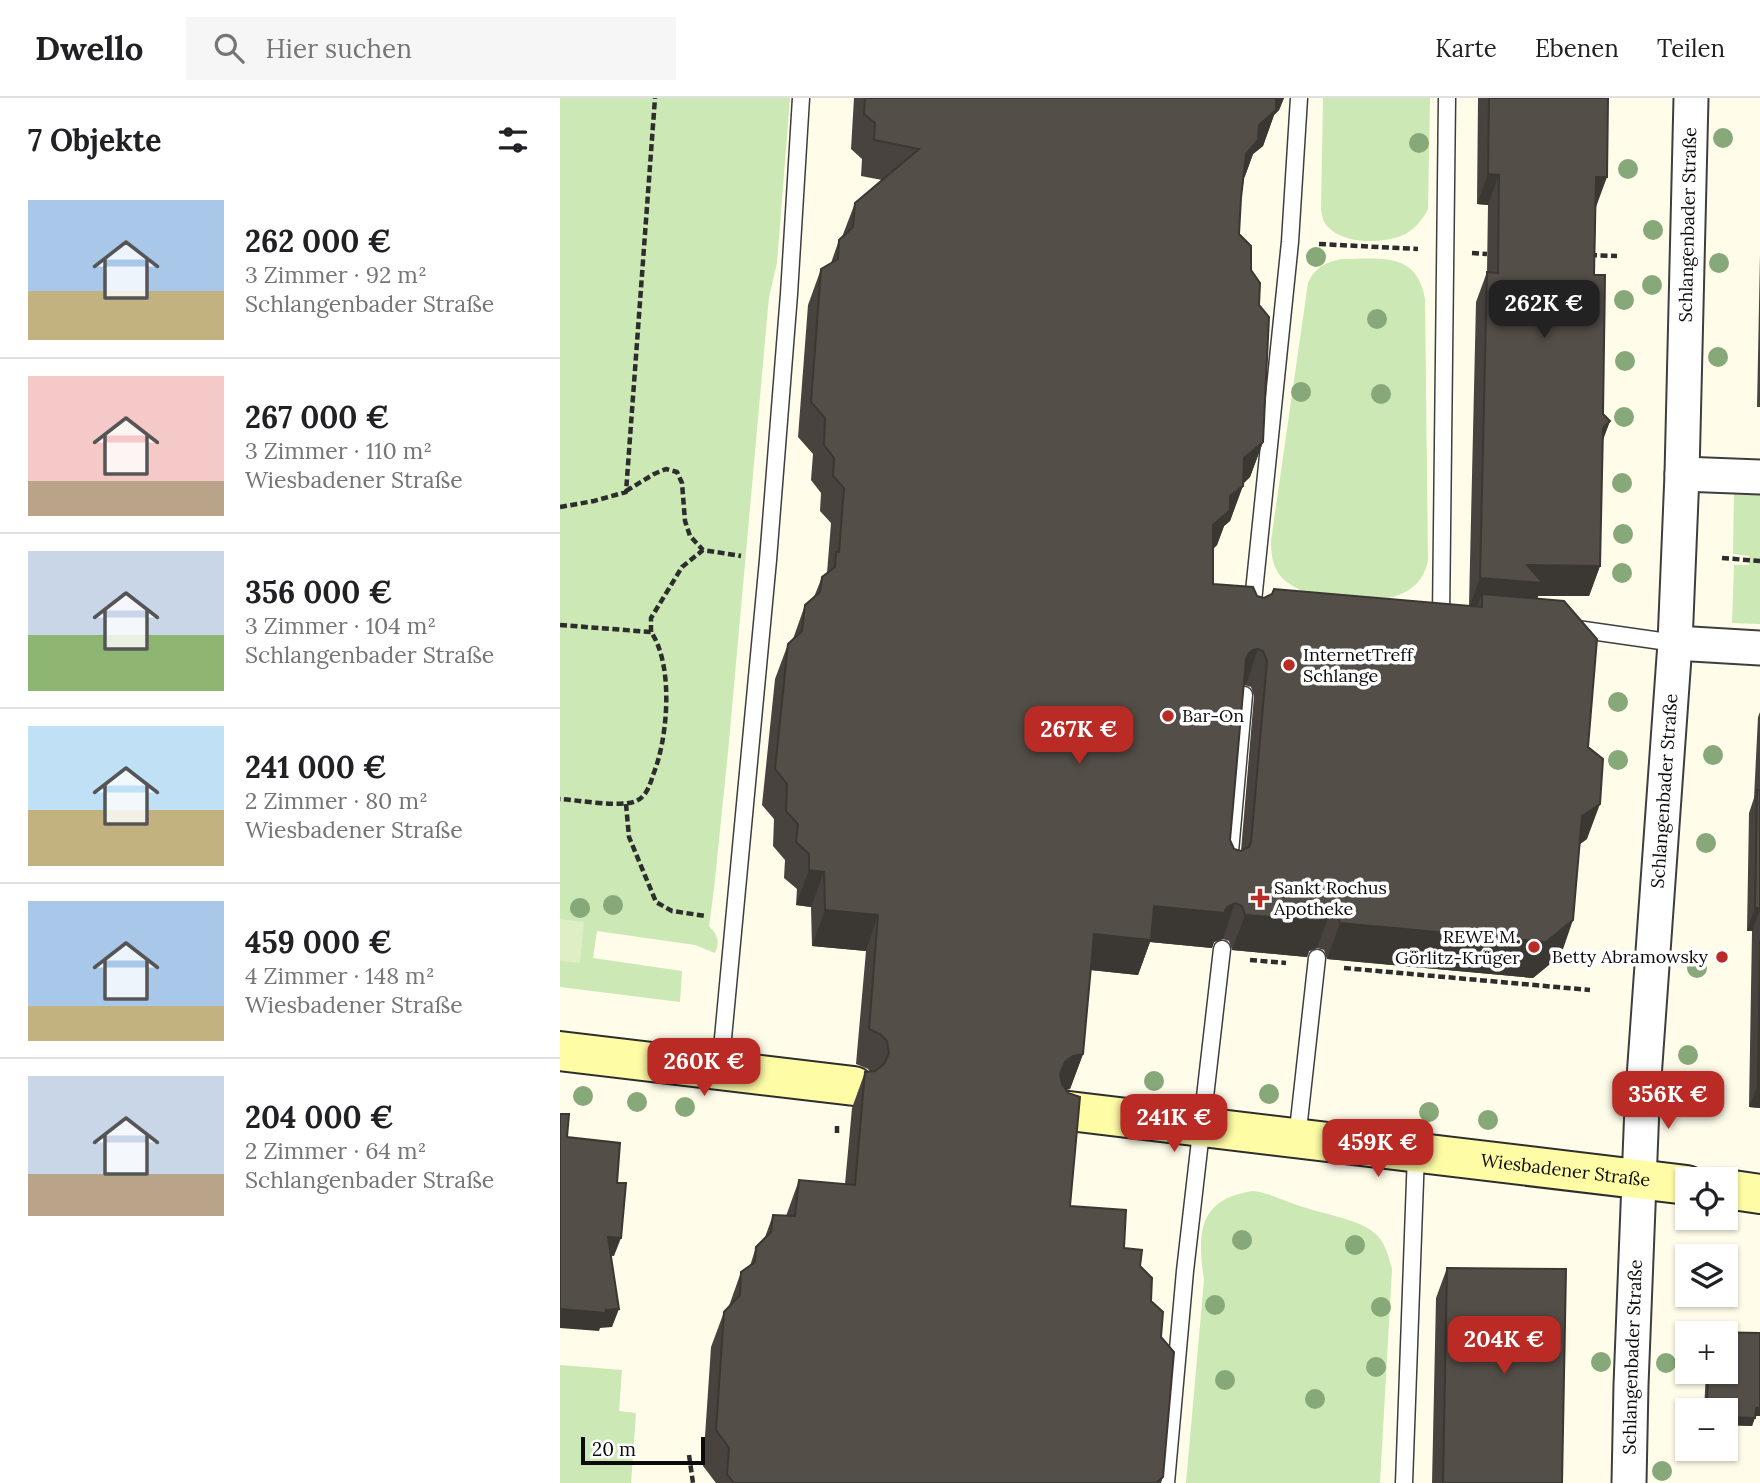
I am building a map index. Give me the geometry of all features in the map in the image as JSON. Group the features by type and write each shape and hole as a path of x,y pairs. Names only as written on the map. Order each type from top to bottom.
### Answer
{"street":[{"name":"Schlangenbader Straße","path":"1629,1483 1644,1066 1675,643 1691,98"},
{"path":"1682,474 1760,477"},
{"path":"1675,643 1760,648"},
{"path":"560,1051 854,1086"},
{"name":"Wiesbadener Straße","path":"1069,1111 1675,1184"},
{"path":"1738,1191 1760,1194"}],"lane":[{"path":"720,1070 768,560 801,98"},
{"path":"1251,623 1260,601 1290,242 1299,98"},
{"path":"1441,617 1447,98"},
{"path":"1550,626 1675,643"},
{"path":"1228,876 1244,695"},
{"path":"1166,1483 1185,1271 1221,953"},
{"path":"1297,1139 1316,962"},
{"path":"1404,1483 1416,1153"}],"path":[{"path":"626,492 655,98"},
{"path":"1290,242 1445,250"},
{"path":"1470,253 1487,254"},
{"path":"1584,254 1617,256"},
{"path":"560,507 626,492 666,469 677,472 682,483 685,521 690,536 703,550 768,560"},
{"path":"560,799 626,804 639,800 648,790 656,769 666,718 663,663 658,642 651,632 651,618 682,567 703,550"},
{"path":"1722,558 1760,561"},
{"path":"560,625 651,632"},
{"path":"626,804 629,837 656,902 671,911 735,920"},
{"path":"1221,953 1590,990"},
{"path":"689,1455 693,1483"}],"green space":[{"path":"560,98 790,98 777,263 769,297 728,752 709,926 718,942 715,953 695,945 597,931 593,958 682,971 680,1002 560,987"},
{"path":"1323,98 1430,98 1428,209 1420,221 1401,236 1362,241 1342,236 1326,224 1321,210"},
{"path":"1342,259 1383,259 1405,265 1414,272 1425,299 1428,561 1421,578 1410,589 1376,600 1305,592 1278,573 1271,551 1308,283 1322,266"},
{"path":"1734,494 1760,495 1760,624 1732,623 1734,565 1749,565 1749,556 1733,554"},
{"path":"560,919 584,922 580,963 560,961"},
{"path":"1253,1191 1357,1223 1376,1235 1385,1248 1392,1269 1380,1483 1186,1483 1204,1280 1202,1233 1211,1210 1235,1195"},
{"path":"560,1365 622,1370 619,1411 636,1413 631,1483 560,1483"}],"building":[{"path":"865,98 1276,98 1276,110 1259,125 1258,140 1246,154 1239,234 1251,246 1251,270 1260,283 1259,305 1269,317 1263,442 1244,458 1243,486 1230,496 1230,510 1213,525 1213,584 1253,587 1257,596 1264,598 1272,594 1274,589 1482,607 1482,594 1564,601 1597,639 1588,747 1603,759 1600,804 1582,816 1573,920 1546,942 1340,923 1337,915 1330,912 1319,921 1245,915 1242,906 1235,903 1227,907 1224,913 1154,906 1151,940 1094,934 1083,1054 1073,1056 1065,1062 1060,1074 1068,1093 1080,1097 1070,1206 1126,1210 1124,1248 1142,1250 1140,1266 1152,1278 1151,1301 1163,1312 1161,1337 1174,1352 1163,1477 1156,1483 734,1483 727,1474 729,1448 716,1430 724,1312 740,1295 741,1272 755,1262 756,1247 771,1232 773,1215 795,1216 799,1180 855,1185 865,1072 875,1071 884,1064 889,1053 887,1041 869,1029 878,915 825,910 824,872 809,870 809,854 796,842 798,824 786,811 787,784 775,769 788,644 802,631 805,605 820,592 822,577 835,567 836,552 839,552 844,488 833,476 834,458 824,445 825,418 811,402 821,269 838,259 839,240 853,227 855,203 919,149 874,140 875,123 864,114","holes":["1253,650 1263,651 1267,661 1251,842 1249,847 1241,851 1234,849 1230,840 1246,659"]},
{"path":"1489,98 1608,98 1607,177 1596,177 1594,275 1605,275 1603,414 1610,421 1603,428 1600,566 1527,565 1543,583 1480,578 1487,272 1498,273 1499,175 1488,174"},
{"path":"1757,790 1760,790 1760,908 1755,908"},
{"path":"1760,941 1760,1084 1758,1084"},
{"path":"560,1114 569,1114 567,1137 620,1143 617,1183 626,1183 621,1238 608,1237 619,1309 606,1310 606,1313 560,1309"},
{"path":"1447,1268 1566,1269 1562,1483 1443,1483"},
{"path":"1738,1333 1760,1333 1760,1408 1756,1408 1755,1418 1738,1417 1738,1398 1707,1398 1708,1384 1738,1384"}],"place":[{"name":"InternetTreff Schlange","path":"1289,665"},
{"name":"Bar-On","path":"1168,716"},
{"name":"Sankt Rochus Apotheke","path":"1260,898"},
{"name":"REWE M. Görlitz-Krüger","path":"1534,947"},
{"name":"Betty Abramowsky","path":"1722,957"}]}
